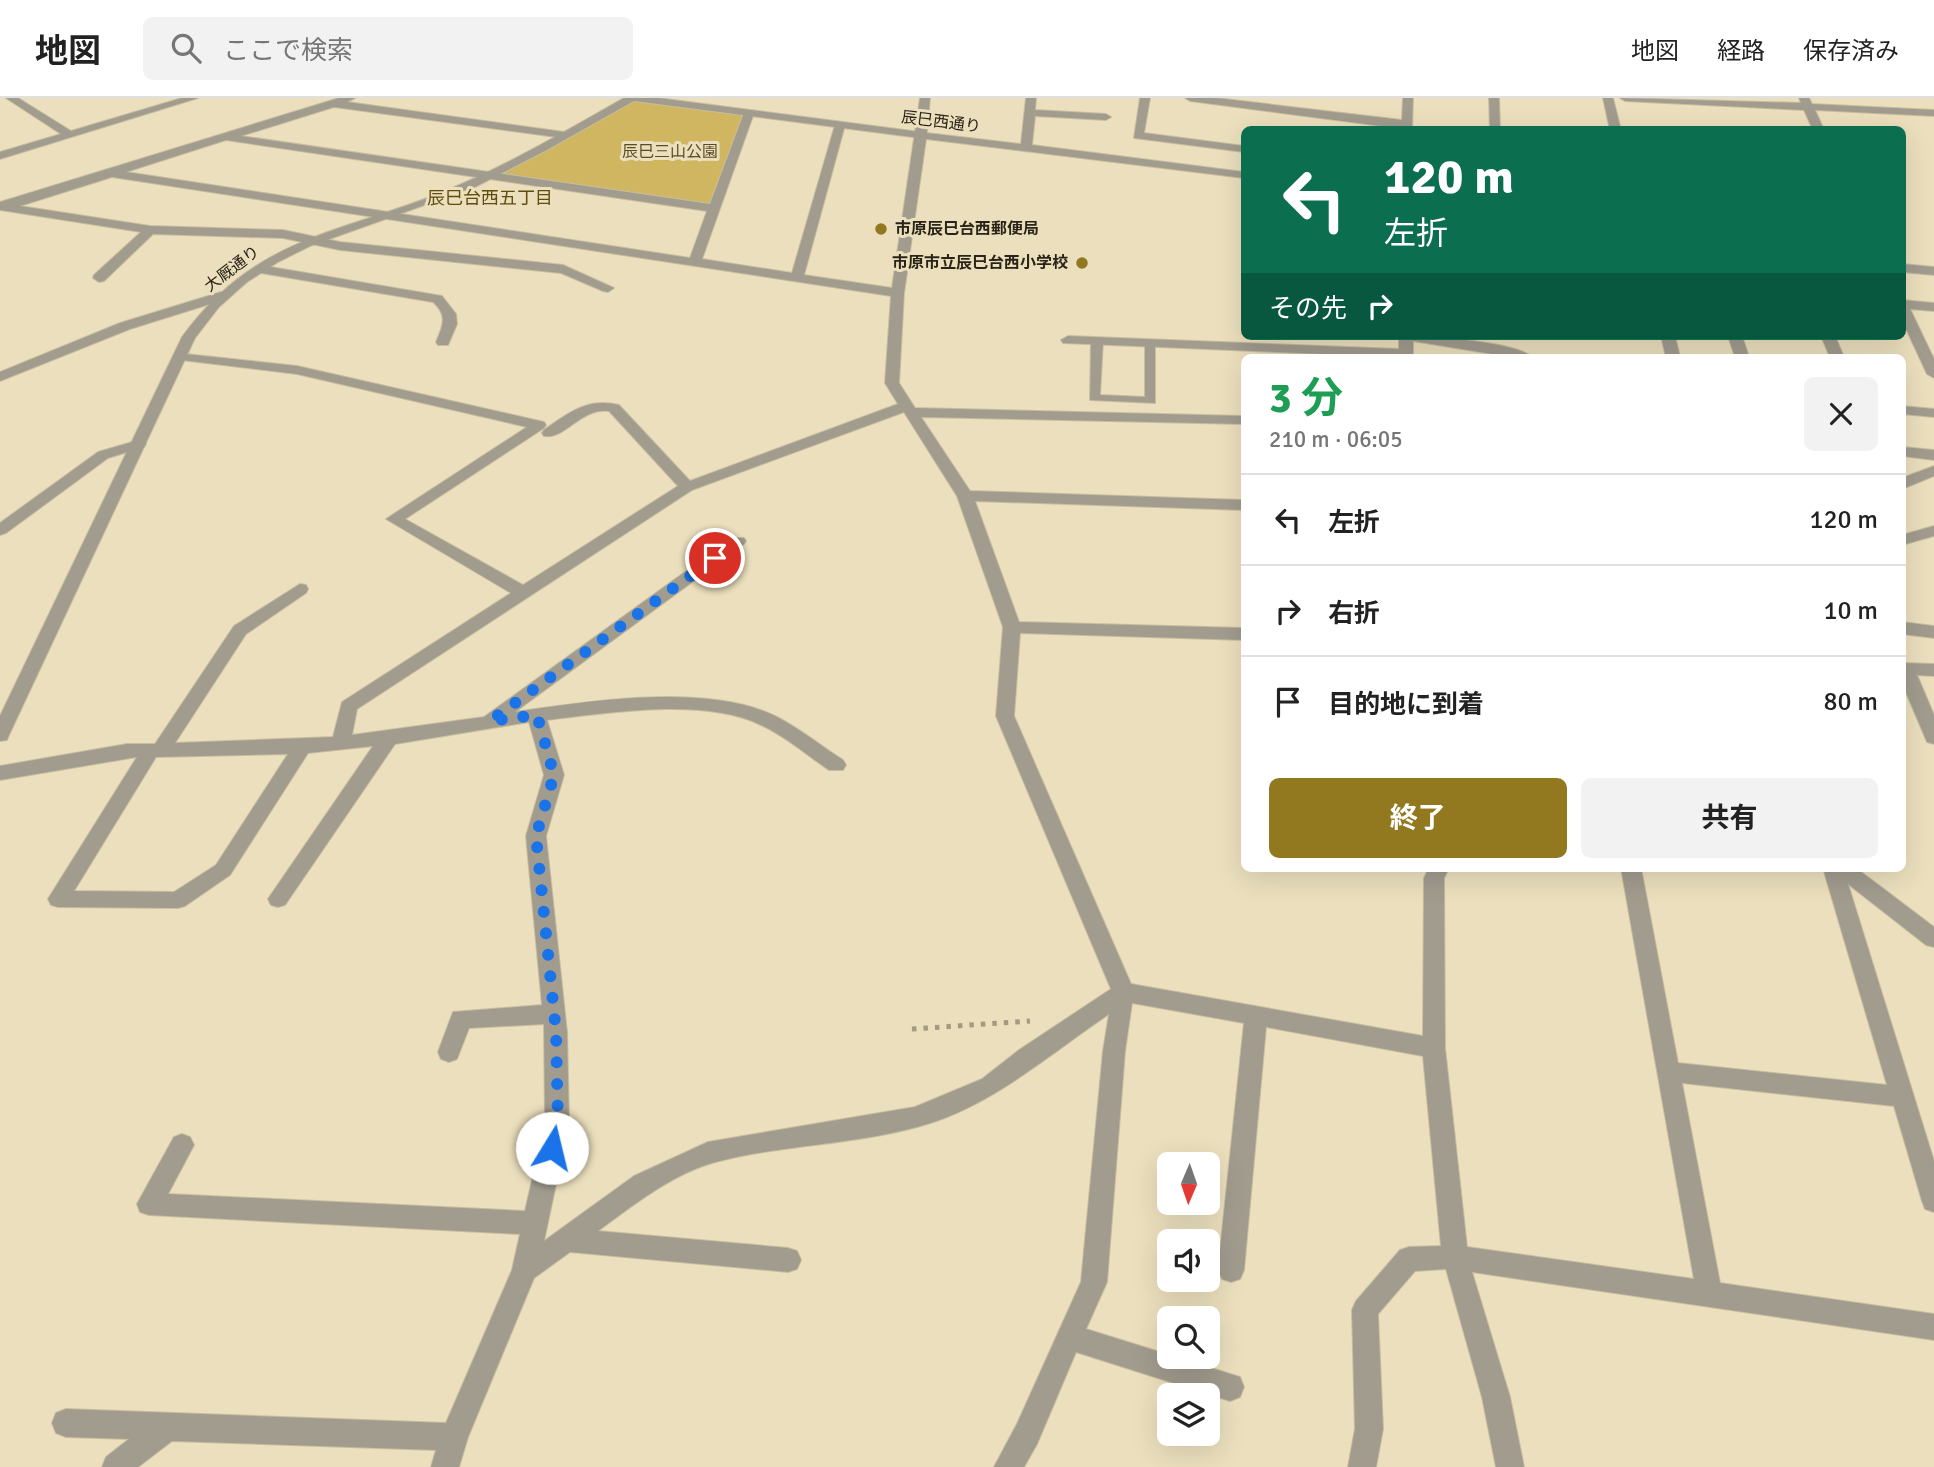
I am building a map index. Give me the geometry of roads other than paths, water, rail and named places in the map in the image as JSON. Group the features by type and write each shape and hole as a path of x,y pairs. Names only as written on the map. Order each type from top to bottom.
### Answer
{"street":[{"path":"11,98 70,135"},
{"path":"0,156 193,98"},
{"path":"1,207 350,98"},
{"name":"辰巳西通り","path":"633,98 1241,175"},
{"name":"大厩通り","path":"0,735 181,356 200,321 221,296 259,269 310,240 451,193 633,98"},
{"path":"925,98 898,293 892,383 965,496 1012,627 1005,716 1123,992 1114,1051 1094,1282 1027,1434 1008,1467"},
{"path":"1026,148 1031,98"},
{"path":"1145,98 1138,136 1241,149"},
{"path":"1191,98 1400,126"},
{"path":"1407,126 1408,98"},
{"path":"1494,98 1495,126"},
{"path":"1608,98 1615,126"},
{"path":"1625,98 1806,102 1934,113"},
{"path":"1806,102 1817,126"},
{"path":"331,104 564,135"},
{"path":"695,261 749,113"},
{"path":"1030,113 1106,117"},
{"path":"797,277 840,125"},
{"path":"225,137 714,208"},
{"path":"110,173 898,293"},
{"path":"1,207 150,230 284,234 340,246 563,269 607,288"},
{"path":"99,278 150,230"},
{"path":"1906,268 1934,271"},
{"path":"259,269 438,299 448,308 452,320 443,342"},
{"path":"0,377 125,326 221,296"},
{"path":"1906,305 1934,307"},
{"path":"1906,311 1927,345 1934,374"},
{"path":"1068,340 1385,354"},
{"path":"1432,340 1516,354"},
{"path":"181,356 298,370 538,425 394,519 524,593"},
{"path":"549,433 584,409 598,405 614,408 687,487"},
{"path":"341,743 348,706 687,487 909,409 1241,420"},
{"path":"1906,410 1934,413"},
{"path":"0,530 103,455 139,444"},
{"path":"1906,452 1934,455"},
{"path":"1906,483 1934,471"},
{"path":"965,496 1241,505"},
{"path":"1906,539 1934,531"},
{"path":"490,721 738,541"},
{"path":"300,589 240,630 156,750 58,899 178,900 223,870 302,747"},
{"path":"1012,627 1241,634"},
{"path":"1906,628 1934,632"},
{"path":"1906,664 1934,670"},
{"path":"1906,669 1934,737"},
{"path":"0,773 127,751 302,747 389,738 537,715 687,702 745,712 769,721 836,765"},
{"path":"445,1467 454,1437 525,1270 558,1123 554,1014 536,836 554,775 537,715"},
{"path":"278,899 389,738"},
{"path":"1437,872 1434,878 1434,1048 1455,1257 1496,1396 1510,1467"},
{"path":"1632,872 1709,1292"},
{"path":"1834,872 1901,1097 1924,1135 1934,1201"},
{"path":"1847,872 1934,939"},
{"path":"525,1270 643,1184 708,1153 917,1116 990,1086 1027,1057 1123,992 1434,1048"},
{"path":"449,1052 461,1019 554,1014"},
{"path":"1231,1270 1256,1016"},
{"path":"1669,1072 1901,1097"},
{"path":"182,1145 149,1203 535,1223"},
{"path":"566,1240 788,1260"},
{"path":"1362,1467 1369,1429 1365,1310 1409,1259 1455,1257 1934,1327"},
{"path":"1069,1337 1230,1387"},
{"path":"66,1423 454,1437"},
{"path":"116,1467 167,1427"}],"lane":[{"path":"1097,341 1094,398 1151,401 1152,343"}],"place":[{"name":"市原辰巳台西郵便局","path":"881,229"},
{"name":"市原市立辰巳台西小学校","path":"1082,263"}],"district":[{"name":"辰巳台西五丁目","path":"490,198"}],"park label":[{"name":"辰巳三山公園","path":"670,152"}]}
